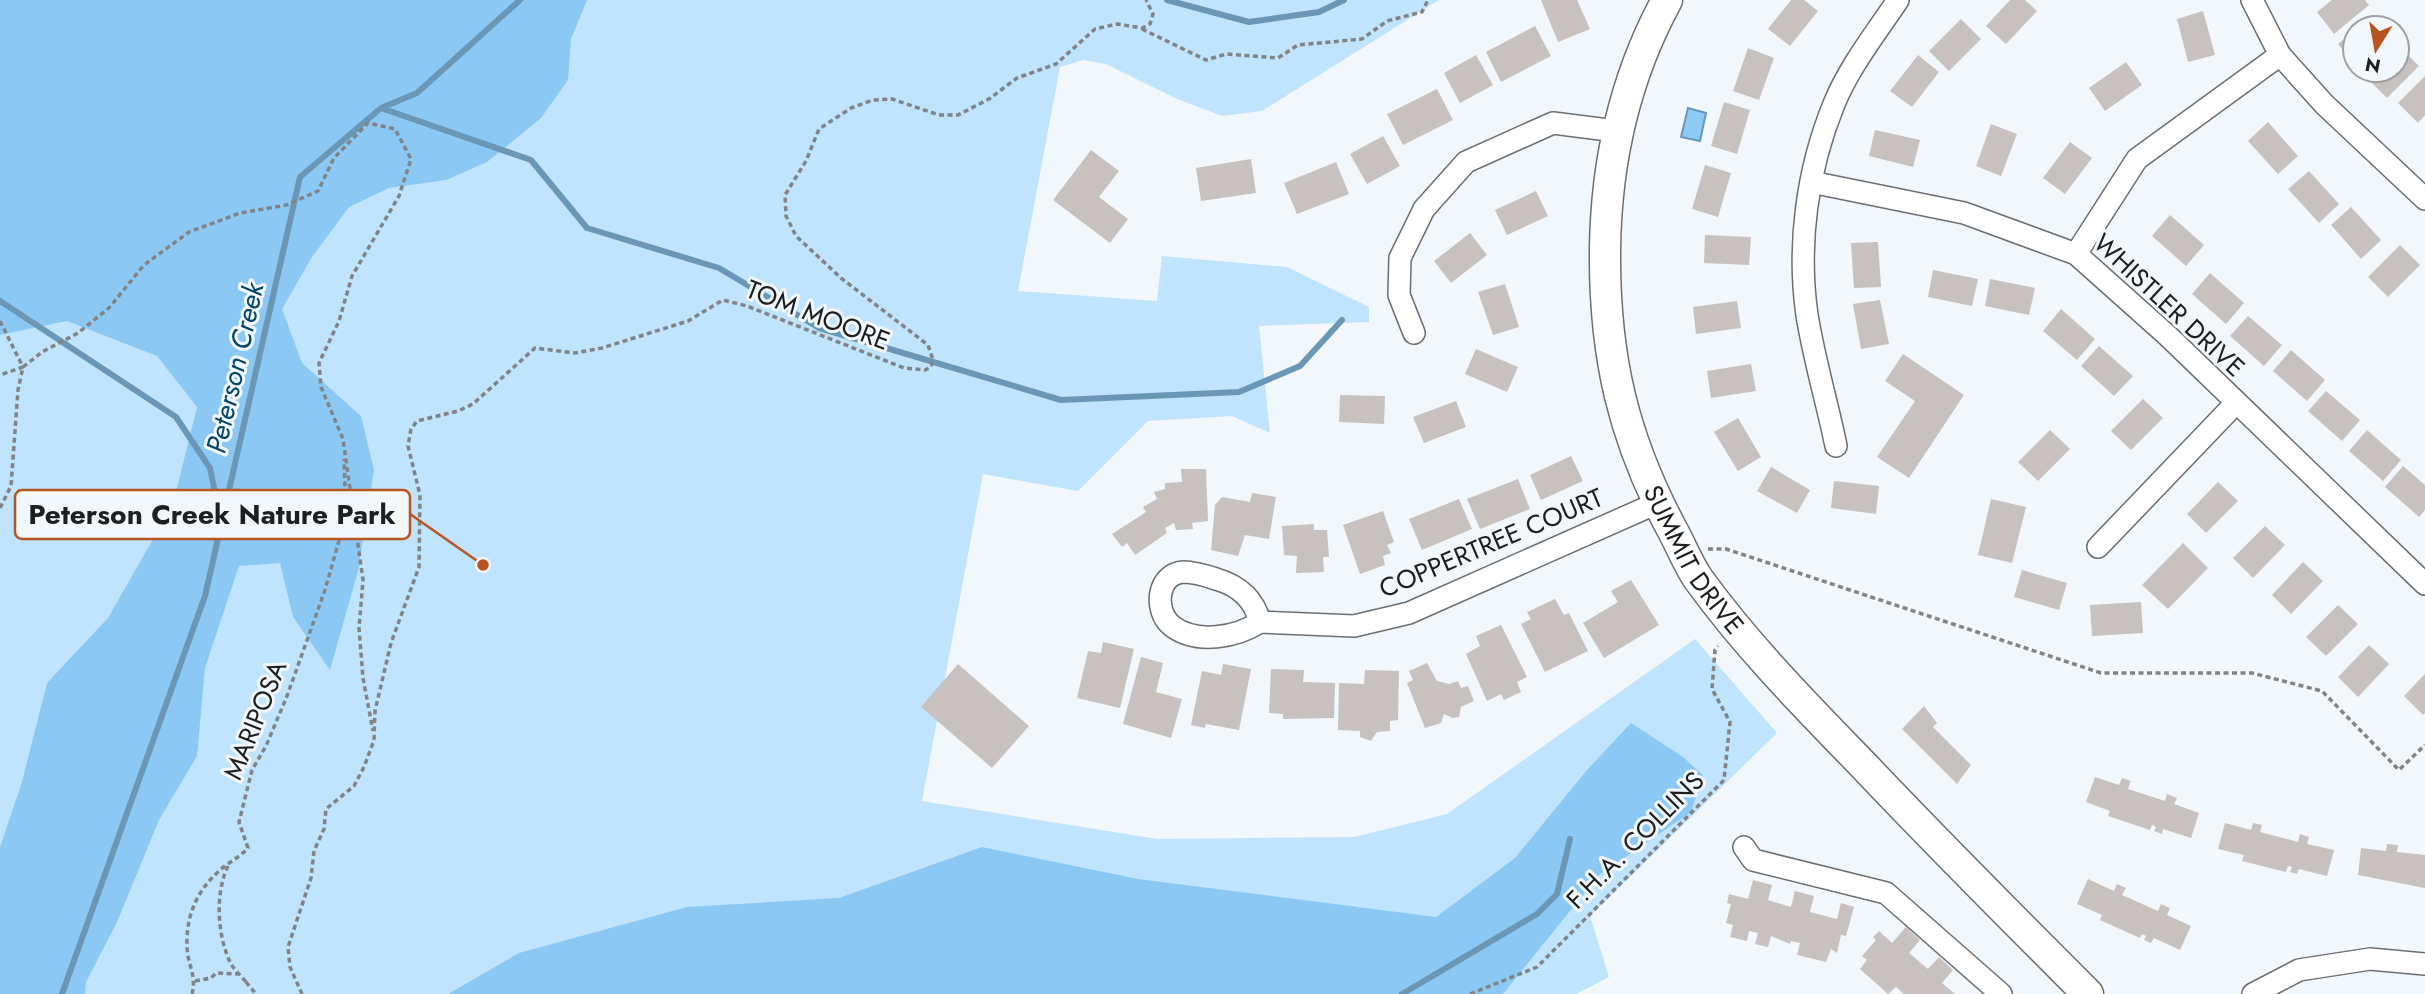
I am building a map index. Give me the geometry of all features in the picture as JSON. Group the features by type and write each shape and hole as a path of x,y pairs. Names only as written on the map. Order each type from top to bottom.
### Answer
{"main road":[{"name":"SUMMIT DRIVE","path":"1668,0 1649,33 1616,131 1605,230 1604,311 1612,369 1629,433 1657,503 1697,578 1779,678 2088,994"}],"street":[{"path":"1836,446 1807,315 1803,247 1811,182 1834,104 1856,63 1898,0"},
{"path":"2252,0 2280,55 2324,104 2425,199"},
{"path":"2076,254 2137,159 2280,55"},
{"path":"1414,333 1399,295 1400,258 1424,209 1466,162 1553,123 1616,131"},
{"name":"WHISTLER DRIVE","path":"1811,182 1964,214 2076,254 2168,336 2235,404 2425,584"},
{"path":"2098,547 2235,404"},
{"name":"COPPERTREE COURT","path":"1260,622 1354,626 1409,613 1657,503"},
{"path":"1744,847 1753,860 1886,893 2001,994"},
{"path":"2253,994 2299,970 2370,959 2425,964"}],"path":[{"path":"1142,29 1150,24 1153,14 1146,0"},
{"path":"1142,29 1206,60 1226,54 1278,58 1298,45 1362,39 1387,21 1422,12 1428,0"},
{"name":"TOM MOORE","path":"302,994 290,967 288,947 311,878 314,851 324,829 326,809 354,786 374,740 375,711 391,643 419,568 420,495 408,446 411,429 417,421 458,411 473,404 535,348 575,353 602,348 688,321 723,300 747,306 904,368 925,370 931,367 933,360 928,345 841,278 796,236 786,216 785,195 806,161 819,129 850,108 873,100 891,99 939,115 958,115 989,99 1017,78 1056,64 1095,29 1116,24 1142,29"},
{"path":"0,375 23,367 42,352 78,333 109,308 144,265 189,232 240,213 287,205 318,191 334,158 368,123 395,129 411,159 399,196 352,276 339,321 319,363 321,387 344,439 363,580 360,641 363,678 374,740"},
{"path":"0,321 23,367 18,390 11,486 0,508"},
{"name":"MARIPOSA","path":"192,994 195,981 187,949 194,901 218,872 248,848 239,822 252,771 266,746 287,696 325,590 346,516 344,439"},
{"path":"1681,547 1726,549 2101,673 2252,673 2322,691 2399,770 2425,745"},
{"name":"F.H.A. COLLINS","path":"1470,994 1537,967 1724,780 1730,722 1712,689 1715,650 1736,626"},
{"path":"230,863 221,881 223,935 231,963 256,994"},
{"path":"195,981 228,971 238,974 248,984"}],"shaded area":[{"path":"0,0 1439,0 1262,111 1222,116 1177,99 1106,64 1083,60 1060,67 1018,291 1157,301 1162,256 1287,267 1369,307 1369,322 1259,326 1270,433 1232,416 1148,421 1078,491 983,474 922,801 1157,839 1354,837 1447,814 1695,639 1777,733 1590,916 1609,977 1576,994 0,994"},
{"path":"0,0 587,0 571,39 568,80 541,118 487,162 446,180 389,188 349,207 312,257 282,309 302,363 361,416 374,470 358,571 330,670 293,617 280,563 239,566 205,668 197,756 159,820 117,922 86,982 85,994 0,994 0,847 22,782 47,683 108,618 173,504 197,407 157,356 67,321 0,335"},
{"path":"1688,108 1706,113 1700,141 1681,137"},
{"path":"1631,723 1683,757 1703,775 1691,812 1599,875 1503,994 448,994 519,953 687,907 839,898 982,847 1138,879 1436,917 1515,858 1587,770"}],"building":[{"path":"1541,0 1577,0 1590,29 1558,42"},
{"path":"1791,0 1804,0 1818,11 1790,46 1768,29"},
{"path":"2010,0 2025,0 2037,11 2006,44 1986,26"},
{"path":"2332,0 2365,0 2369,5 2358,14 2341,14 2341,28 2334,34 2317,12"},
{"path":"2203,11 2215,55 2188,62 2177,19"},
{"path":"1961,19 1981,39 1949,71 1929,51"},
{"path":"1535,26 1551,56 1501,82 1486,52"},
{"path":"1748,48 1774,58 1759,100 1733,91"},
{"path":"1476,55 1493,85 1460,103 1444,73"},
{"path":"1918,55 1939,72 1912,107 1890,91"},
{"path":"2411,58 2419,66 2411,74"},
{"path":"2126,62 2142,85 2105,111 2089,88"},
{"path":"2425,76 2425,115 2418,123 2398,103"},
{"path":"2373,84 2401,84 2387,98"},
{"path":"1437,89 1453,120 1403,145 1387,114"},
{"path":"1724,102 1750,110 1737,154 1711,146"},
{"path":"2268,122 2298,156 2278,174 2248,141"},
{"path":"1991,124 2017,134 2001,176 1976,166"},
{"path":"1875,130 1920,140 1913,167 1869,156"},
{"path":"1383,136 1400,166 1367,184 1350,154"},
{"path":"2070,142 2092,158 2065,194 2043,178"},
{"path":"1091,150 1119,171 1099,197 1128,219 1110,243 1053,200"},
{"path":"1251,159 1256,193 1201,201 1196,168"},
{"path":"1336,162 1349,194 1297,214 1284,183"},
{"path":"1705,165 1731,173 1718,217 1692,209"},
{"path":"2309,171 2339,204 2319,223 2288,189"},
{"path":"1536,191 1548,216 1507,235 1495,210"},
{"path":"2351,207 2381,240 2361,259 2331,225"},
{"path":"2170,215 2204,245 2186,266 2152,236"},
{"path":"1470,233 1487,255 1451,283 1434,261"},
{"path":"1705,235 1751,237 1749,265 1704,263"},
{"path":"1878,242 1881,287 1854,288 1851,243"},
{"path":"2400,245 2420,265 2388,297 2368,277"},
{"path":"1933,270 1978,279 1972,306 1928,297"},
{"path":"2210,273 2244,303 2226,324 2192,294"},
{"path":"1990,279 2035,288 2029,315 1985,306"},
{"path":"1505,284 1519,327 1493,335 1478,292"},
{"path":"1880,300 1889,344 1861,349 1853,304"},
{"path":"1737,301 1741,328 1696,334 1693,307"},
{"path":"2061,309 2095,339 2077,360 2043,331"},
{"path":"2248,316 2282,345 2264,366 2230,336"},
{"path":"2099,346 2133,376 2114,396 2081,366"},
{"path":"1476,349 1518,367 1507,392 1465,374"},
{"path":"2291,350 2325,380 2307,401 2273,371"},
{"path":"1903,354 1964,395 1909,478 1877,457 1915,401 1885,381"},
{"path":"1751,364 1756,391 1711,398 1707,371"},
{"path":"2326,391 2360,420 2342,441 2308,411"},
{"path":"1340,395 1385,396 1384,424 1339,422"},
{"path":"2143,399 2163,418 2131,450 2111,431"},
{"path":"1456,401 1466,427 1424,443 1413,417"},
{"path":"1738,418 1761,457 1738,471 1714,432"},
{"path":"2050,430 2070,449 2038,481 2018,462"},
{"path":"2367,430 2401,460 2383,481 2349,451"},
{"path":"1571,456 1583,481 1541,500 1530,475"},
{"path":"2403,466 2425,485 2425,510 2419,517 2385,487"},
{"path":"1771,467 1810,490 1797,513 1757,491"},
{"path":"1181,469 1206,469 1208,521 1192,523 1193,529 1176,530 1174,523 1165,528 1167,533 1135,555 1127,543 1122,547 1112,534 1146,512 1143,507 1157,499 1154,492 1165,489 1165,483 1182,482"},
{"path":"1518,479 1530,509 1480,529 1467,499"},
{"path":"1834,481 1879,486 1876,514 1831,508"},
{"path":"2218,482 2238,501 2206,533 2187,514"},
{"path":"1252,493 1276,497 1269,539 1245,535 1238,556 1211,550 1215,505 1222,497 1250,502"},
{"path":"1459,499 1472,529 1422,550 1409,519"},
{"path":"1991,499 2026,507 2012,563 1978,555"},
{"path":"1383,511 1394,542 1387,545 1391,553 1383,556 1385,565 1360,574 1343,525"},
{"path":"1314,524 1314,530 1327,530 1329,557 1323,557 1324,572 1296,573 1297,556 1284,555 1282,526"},
{"path":"2265,526 2285,545 2253,578 2233,558"},
{"path":"2183,543 2208,568 2168,609 2142,585"},
{"path":"2303,562 2323,581 2291,614 2272,595"},
{"path":"2022,570 2067,583 2059,610 2014,597"},
{"path":"1631,580 1659,625 1604,658 1583,623 1618,602 1611,591"},
{"path":"1555,599 1564,615 1569,613 1588,651 1545,672 1521,624 1531,619 1527,612"},
{"path":"2141,602 2143,633 2092,636 2090,605"},
{"path":"2338,605 2358,624 2326,656 2306,637"},
{"path":"1501,625 1527,677 1517,682 1521,692 1504,700 1501,694 1487,701 1466,654 1480,646 1476,636"},
{"path":"1103,642 1134,649 1120,708 1077,698 1088,651 1101,653"},
{"path":"2369,645 2389,664 2358,697 2338,677"},
{"path":"1141,657 1163,663 1156,692 1182,699 1171,738 1123,724"},
{"path":"1427,663 1437,681 1449,684 1458,681 1461,688 1468,686 1474,701 1461,707 1459,717 1453,718 1444,714 1441,723 1425,728 1407,683 1413,680 1409,671"},
{"path":"958,664 1029,726 992,768 921,707"},
{"path":"1223,664 1251,669 1239,730 1206,724 1205,728 1191,725 1202,671 1221,675"},
{"path":"1271,669 1304,670 1303,682 1335,683 1334,718 1283,719 1283,714 1269,713"},
{"path":"1365,670 1399,671 1398,720 1390,721 1390,731 1377,732 1371,741 1360,737 1360,731 1338,730 1339,683 1364,684"},
{"path":"2425,674 2425,713 2423,715 2404,696"},
{"path":"1924,706 1937,723 1933,727 1971,765 1957,784 1902,729"},
{"path":"2095,777 2119,785 2122,778 2131,781 2128,789 2165,801 2167,794 2177,798 2174,804 2199,813 2191,838 2163,829 2162,834 2154,831 2156,827 2152,825 2150,830 2108,816 2110,811 2086,802"},
{"path":"2225,823 2251,830 2253,823 2262,825 2260,832 2298,842 2300,834 2309,837 2307,844 2334,850 2327,876 2299,869 2297,874 2290,872 2292,867 2288,866 2286,872 2242,861 2244,855 2218,849"},
{"path":"2387,844 2398,845 2397,852 2425,855 2425,888 2358,875 2361,848 2386,851"},
{"path":"2088,879 2114,891 2117,884 2126,888 2122,895 2158,911 2161,904 2170,908 2167,915 2191,926 2180,950 2154,938 2151,943 2144,940 2146,936 2142,934 2140,938 2100,920 2102,915 2077,904"},
{"path":"1753,880 1772,885 1768,900 1791,907 1795,891 1814,896 1810,912 1837,919 1841,903 1854,907 1846,936 1841,935 1837,953 1831,949 1826,962 1797,955 1800,943 1791,941 1790,944 1771,936 1768,947 1755,944 1758,933 1749,931 1747,941 1730,937 1733,925 1726,923 1731,904 1727,903 1729,894 1748,899"},
{"path":"1906,927 1920,940 1909,953 1928,969 1939,957 1953,970 1942,983 1955,994 1904,994 1896,987 1888,994 1860,969 1867,960 1862,956 1876,940 1873,937 1879,931 1892,943"}],"waterway":[{"name":"Peterson Creek","path":"62,994 205,596 300,177 381,108 417,93 520,0"},
{"path":"1167,0 1249,22 1319,12 1344,0"},
{"path":"381,108 531,160 587,228 719,268 819,328 1061,400 1239,392 1300,366 1342,320"},
{"path":"0,301 176,417 210,468 221,522"},
{"path":"1402,994 1537,914 1557,894 1570,839"}],"place":[{"name":"Peterson Creek Nature Park","path":"483,565"}]}
